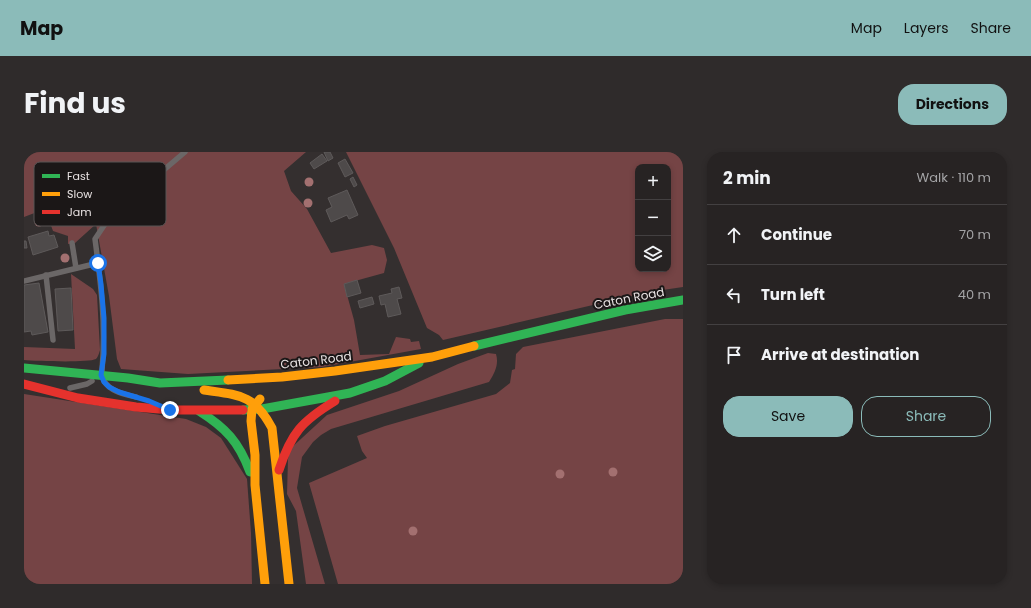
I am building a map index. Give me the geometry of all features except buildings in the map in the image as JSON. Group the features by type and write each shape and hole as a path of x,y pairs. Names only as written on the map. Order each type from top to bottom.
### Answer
{"highway":[{"name":"Caton Road","path":"24,368 101,375 160,383 282,377 432,357 502,338 625,310 683,300"},
{"path":"278,473 285,449 303,422 312,414 350,393 385,381 432,357"},
{"path":"265,584 255,485 255,455 252,421 257,407 267,390 282,377"},
{"path":"160,383 243,396 251,399 272,428 289,584"},
{"path":"24,384 111,404 170,410 257,407 350,393"},
{"path":"199,410 217,422 236,440 245,456 255,485"}],"lane":[{"path":"166,168 185,152"},
{"path":"103,226 94,239 101,284 104,318 104,354 101,375 104,382 109,387 141,399"},
{"path":"72,243 76,268"},
{"path":"24,281 98,263"},
{"path":"46,275 53,340"},
{"path":"55,392 87,384 101,375"},
{"path":"149,401 170,410"}],"shaded area":[{"path":"24,152 306,152 284,171 291,191 307,209 331,253 372,245 384,248 387,260 384,273 344,284 354,320 360,355 389,354 396,337 410,339 411,342 419,341 421,349 322,367 188,374 121,369 117,359 109,296 96,226 166,226 166,162 34,162 34,213 24,217"},
{"path":"346,152 683,152 683,287 649,292 443,340 439,335 427,328 394,248"},
{"path":"51,226 94,226 75,243 68,244 68,236 53,231"},
{"path":"71,274 93,289 97,295 100,350 96,359 83,361 24,360 24,347 75,349"},
{"path":"665,319 683,319 683,584 338,584 309,483 367,458 362,451 357,436 385,426 496,394 510,383 512,370 515,369 516,354 523,347"},
{"path":"488,353 496,354 497,361 495,372 489,382 331,429 313,442 302,457 297,488 325,584 306,584 296,511 287,494 288,459 290,449 327,415 399,391 458,364"},
{"path":"24,394 186,419 206,427 221,438 247,479 251,533 252,584 24,584"}],"traffic: fast":[{"path":"474,346 625,310 683,300"},
{"path":"243,410 262,409 350,393 385,381 419,363"},
{"path":"24,368 128,378 160,383 228,380"},
{"path":"199,411 217,423 236,444 246,461 250,472"}],"traffic: slow":[{"path":"228,380 282,377 335,371 432,357 474,346"},
{"path":"204,390 236,395 252,402 259,408 272,428 289,584"},
{"path":"260,399 252,409 251,421 255,455 255,485 265,584"}],"traffic: jam":[{"path":"24,384 78,398 136,407 170,410 243,410"},
{"path":"279,470 288,446 299,429 314,415 335,401"}],"route":[{"path":"98,263 104,318 104,354 101,375 104,382 109,387 119,392 149,401 170,410"}]}
